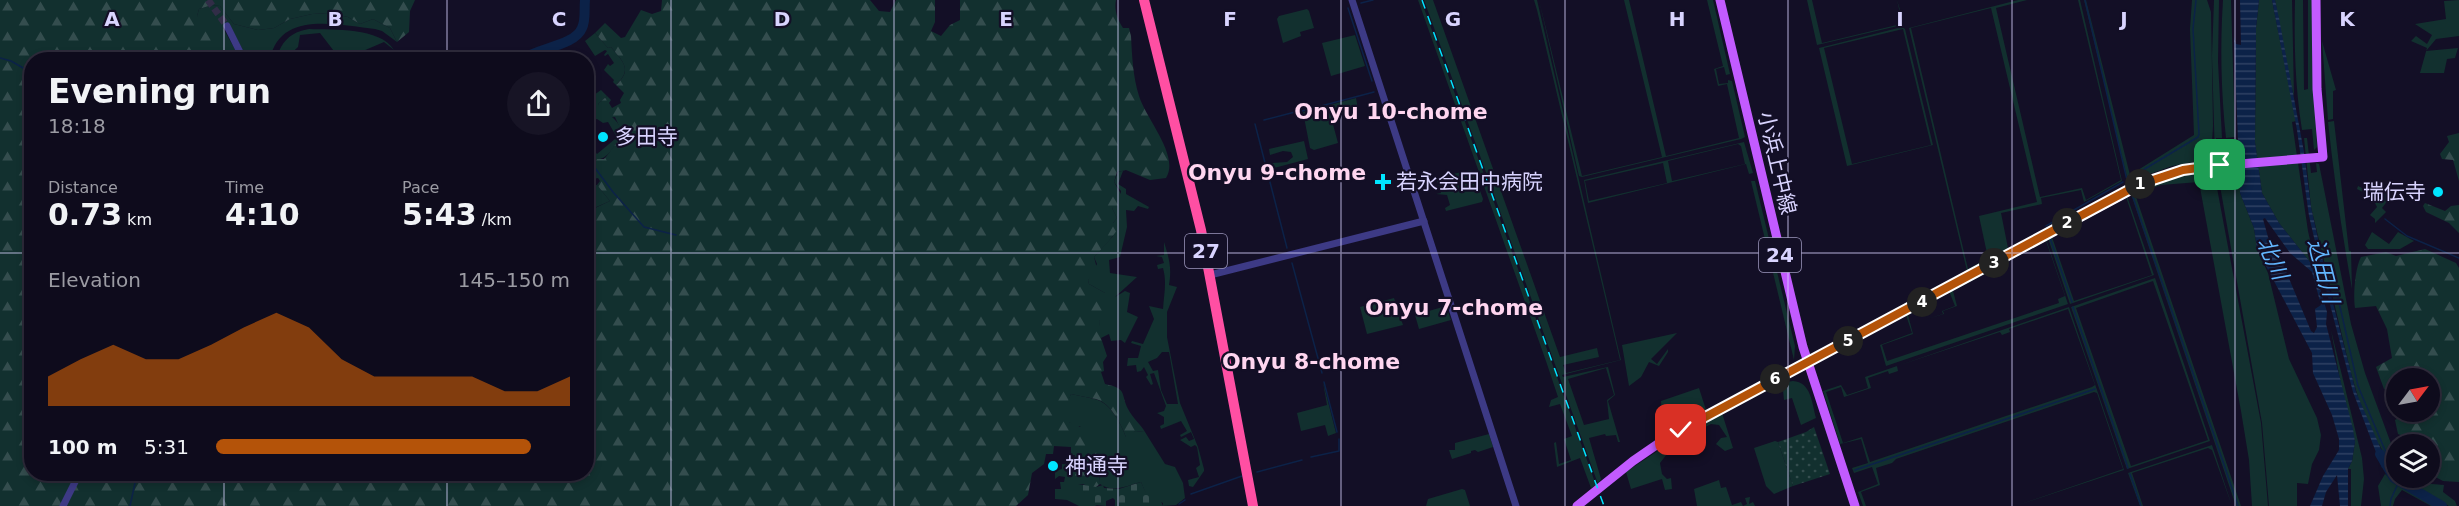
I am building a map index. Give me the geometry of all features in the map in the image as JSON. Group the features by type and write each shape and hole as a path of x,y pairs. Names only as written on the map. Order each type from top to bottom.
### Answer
{"highway":[{"name":"27","path":"1144,0 1195,202 1252,506"}],"main road":[{"name":"小浜上中線","path":"1720,0 1807,362 1855,506"},
{"path":"1577,506 1656,445 2146,182 2183,170 2323,156 2317,80 2316,0"}],"street":[{"path":"1353,0 1516,506"},
{"path":"226,26 240,52"},
{"path":"1210,275 1424,221"},
{"path":"63,506 76,481"}],"green space":[{"path":"0,0 415,0 410,11 409,32 397,42 390,28 373,19 360,24 348,17 329,13 312,14 290,19 274,28 258,30 234,24 220,6 212,5 199,9 197,16 209,24 220,40 212,52 24,52 24,481 594,481 594,209 610,201 597,185 600,181 598,178 594,179 594,159 604,159 624,137 615,117 606,118 598,104 607,96 611,100 609,103 612,108 621,103 620,100 624,93 616,85 624,74 624,66 611,47 608,48 595,33 605,23 621,38 625,37 641,10 652,14 661,11 662,0 870,0 879,11 890,12 896,0 935,0 935,22 931,31 941,36 950,25 960,20 960,0 1116,0 1119,21 1123,28 1129,28 1139,96 1165,148 1169,159 1169,169 1166,178 1150,180 1126,170 1117,172 1114,182 1122,196 1120,205 1112,208 1117,218 1113,223 1117,230 1094,257 1097,269 1088,280 1089,284 1105,293 1109,298 1099,322 1107,356 1103,362 1104,371 1101,372 1105,384 1122,392 1130,412 1145,432 1135,431 1130,437 1126,437 1111,409 1101,401 1071,394 1066,407 1073,411 1069,422 1090,431 1100,447 1096,449 1100,484 1096,487 1089,487 1073,479 1070,473 1075,455 1071,455 1071,447 1054,446 1053,454 1046,454 1044,464 1032,473 1028,495 1016,506 0,506"},
{"path":"1418,0 1421,0 1596,485 1591,488 1580,458 1557,467 1554,443 1556,442 1559,464 1571,460 1564,439 1572,436 1560,404 1549,407 1551,400 1558,397"},
{"path":"1424,0 1433,0 1560,357 1597,348 1599,357 1563,365 1566,373 1620,360 1534,0 1537,0 1621,360 1562,375 1563,377 1608,367 1615,395 1608,401 1620,442 1616,435 1606,436 1605,434 1589,438 1601,479 1598,484","holes":["1606,368 1614,395 1607,400 1609,419 1584,425 1568,379"]},
{"path":"1539,0 1582,176 1662,157 1624,0 1629,0 1666,156 1739,138 1727,84 1718,86 1714,69 1723,66 1707,0 1713,0 1730,74 1726,75 1724,67 1716,69 1719,84 1728,83 1728,80 1732,81 1745,137 1582,177 1579,176"},
{"path":"1807,0 1812,0 1822,43 1901,24 1897,0 1904,23 1902,25 1817,45"},
{"path":"2018,0 2027,0 1996,8 2040,197 2082,188 2086,200 2121,180 2078,0 2080,0 2122,181 2084,202 2081,190 2041,198 2042,204 2001,213 2008,248 1967,271 1909,28","holes":["1991,8 2037,202 1979,216 1988,258 1968,269 1911,28"]},
{"path":"2084,0 2086,0 2130,175 2194,135 2190,29 2192,0 2207,0 2211,12 2213,126 2211,159 2172,166 2128,182"},
{"path":"2214,0 2219,0 2218,62 2222,138 2216,138 2217,159 2215,159 2212,56"},
{"path":"2223,0 2231,0 2235,137 2226,138 2222,69"},
{"path":"2259,0 2272,0 2296,121 2292,122 2308,231 2317,271 2279,223 2262,193 2255,142 2256,28"},
{"path":"2275,0 2292,0 2294,96 2291,85"},
{"path":"2295,0 2303,0 2304,90 2308,89 2308,0 2313,0 2312,53 2317,147 2314,150 2312,129 2302,130 2296,65"},
{"path":"2459,0 2459,36 2436,39 2426,51 2427,48 2411,41 2416,36 2427,44 2432,35 2415,24 2446,19 2444,1"},
{"path":"212,5 220,6 234,24 258,30 274,28 290,19 312,14 329,13 348,17 360,24 373,19 390,28 397,42 382,31 375,29 312,24 297,27 285,34 276,44 273,52 244,52 229,24 223,28 236,52 212,52 197,16 199,9"},
{"path":"1307,9 1314,28 1300,32 1301,36 1283,43 1277,19 1279,16"},
{"path":"1902,27 1905,29 1933,145 1847,166 1819,48","holes":["1903,29 1931,145 1852,164 1824,48"]},
{"path":"309,29 355,31 378,37 394,50 384,42 363,52 335,52 320,33 300,35 298,47 293,52 279,52 287,39"},
{"path":"595,33 619,57 625,70 616,85 604,70 608,64 610,66 614,63 608,54 604,55 607,51 595,56 585,41"},
{"path":"1355,35 1365,66 1331,76 1322,43"},
{"path":"2322,41 2336,90 2333,91 2333,119 2328,120"},
{"path":"2458,48 2455,58 2447,59 2444,73 2420,73 2426,51"},
{"path":"601,90 607,96 598,104 616,120 624,137 607,155 594,161 594,150 597,154 615,139 615,134 608,122 594,120 594,95"},
{"path":"1356,98 1358,109 1331,117 1338,143 1314,150 1310,148 1303,112"},
{"path":"2334,121 2349,251 2351,251 2352,289 2338,206 2328,122"},
{"path":"2459,133 2459,181 2453,160 2442,159 2440,154 2449,142 2447,136"},
{"path":"2304,138 2307,138 2311,173 2317,172 2316,163 2319,164 2351,324 2365,373 2387,434 2386,458 2378,445 2358,397 2311,207"},
{"path":"1304,141 1308,159 1274,168 1272,163 1287,162 1293,157 1291,152 1283,151 1270,155 1269,149"},
{"path":"1744,142 1753,173 1749,174 1746,164 1588,203 1584,180","holes":["1738,144 1741,146 1745,164 1672,181 1668,161","1663,163 1667,183 1589,201 1585,181"]},
{"path":"2211,169 2214,172 2261,423 2268,506 2252,506 2249,460 2241,411 2199,182 2161,185 2135,194 2241,506 2236,506 2131,194 2178,174"},
{"path":"2217,169 2220,185 2221,177 2224,176 2225,181 2229,180 2228,170 2238,169 2239,178 2241,178 2240,193 2254,228 2257,249 2268,273 2289,359 2317,418 2321,435 2319,450 2312,464 2308,484 2297,483 2297,506 2269,506 2262,423"},
{"path":"1126,170 1123,171 1118,184 1126,189 1126,194 1149,207 1148,209 1138,206 1134,211 1126,210 1127,227 1120,257 1109,260 1110,273 1137,277 1115,297 1125,291 1130,293 1127,312 1138,317 1125,343 1121,340 1111,341 1109,334 1101,338 1099,322 1105,293 1089,284 1088,280 1097,264 1094,257 1113,236 1113,223 1117,218 1112,208 1120,200 1121,191 1114,182 1118,172"},
{"path":"1473,171 1482,202 1446,211 1445,208 1450,205 1447,195 1436,194 1441,193 1436,178"},
{"path":"1751,181 1755,181 1795,346 1794,360"},
{"path":"594,185 597,185 610,201 594,208"},
{"path":"2358,186 2368,191 2372,187 2391,196 2382,208 2386,212 2375,223 2375,219 2370,215 2377,207 2364,196 2365,193 2357,189"},
{"path":"2127,196 2154,275 2070,304 2048,238","holes":["2126,197 2152,275 2074,301 2052,237"]},
{"path":"2425,203 2445,211 2451,206 2459,205 2459,233 2449,223 2426,212 2423,206"},
{"path":"2372,232 2389,244 2398,232 2414,241 2400,249 2368,249 2365,245"},
{"path":"2046,239 2068,304 1886,366 1880,345 1912,333 1906,315 1923,306 1927,319 1943,314 1942,311 1955,306 1949,291","holes":["2046,241 2065,296 2058,299 2059,303 1887,361 1882,345 1913,334 1908,315 1923,307 1927,319 1944,314 1943,311 1957,306 1953,291"]},
{"path":"1164,242 1170,263 1169,285 1177,287 1167,312 1167,337 1180,403 1198,447 1204,469 1193,487 1189,486 1188,480 1199,477 1196,468 1200,465 1197,447 1195,445 1191,447 1180,440 1186,437 1189,441 1194,439 1191,432 1181,437 1180,435 1187,431 1181,421 1161,429 1164,417 1157,413 1164,411 1166,406 1154,373 1150,374 1153,384 1151,385 1144,367 1137,372 1136,365 1127,366 1128,358 1138,358 1141,346 1131,343 1132,341 1143,344 1154,319 1149,306 1163,309 1164,273 1163,268 1158,269 1157,265 1164,263 1162,257 1156,256 1164,255","holes":["1162,352 1169,352 1178,404 1167,404 1161,390 1158,370 1153,371 1148,362 1157,358"]},
{"path":"2425,249 2456,263 2459,268 2459,482 2440,479 2440,434 2398,434 2395,422 2440,422 2440,368 2386,368 2386,389 2384,389 2376,367 2392,358 2387,329 2376,306 2355,308 2355,282 2361,257 2386,252 2396,256"},
{"path":"2155,278 2210,441 2127,469 2071,307","holes":["2153,281 2208,440 2131,466 2076,308"]},
{"path":"1394,298 1403,325 1367,334 1360,307"},
{"path":"1446,306 1451,320 1419,329 1415,315"},
{"path":"2069,307 2124,470 2015,506 2123,469 2097,393 2094,392 1896,459 1892,463 1876,468 1880,485 1861,492 1866,506 1863,506 1858,492 1878,484 1872,467 1854,473 1852,468 1868,463 1861,439 1840,444 1823,391 1841,385 1847,395 1868,388 1865,377 1897,366 1898,371 1889,374 1888,371 1868,378 1871,388 1844,397 1841,387 1826,392 1843,443 1862,437 1870,462 2095,385 2068,309 2009,329 2010,332 2002,335 2000,332 1899,366"},
{"path":"2331,330 2362,458 2364,479 2361,506 2351,506 2351,469 2348,469 2352,461 2355,442 2342,391"},
{"path":"1677,333 1651,359 1657,364 1668,349 1659,366 1649,362 1641,377 1629,386 1622,345"},
{"path":"1323,382 1336,433 1328,436 1325,425 1301,431 1297,413 1327,405"},
{"path":"1787,382 1799,382 1807,389 1816,418 1801,425 1792,398 1784,400 1783,390 1788,385"},
{"path":"1699,388 1706,410 1663,433 1661,401"},
{"path":"1071,394 1101,401 1111,409 1126,437 1135,431 1145,432 1165,464 1175,467 1183,483 1185,498 1176,505 1163,506 1163,503 1147,496 1141,482 1115,488 1100,484 1100,476 1080,426 1069,422 1065,407"},
{"path":"1722,413 1733,448 1725,451 1716,444 1721,438 1727,437 1719,425 1711,424 1698,431 1697,435 1687,438 1687,433"},
{"path":"1814,427 1830,474 1793,486 1778,442"},
{"path":"1489,434 1493,447 1478,452 1471,451 1471,453 1452,459 1449,450 1455,450 1455,443"},
{"path":"1778,442 1793,486 1774,494 1766,486 1754,448"},
{"path":"2212,445 2232,506 2212,450 2208,448 2132,473 2143,506 2140,506 2128,473"},
{"path":"1665,446 1667,454 1660,463 1662,474 1667,479 1671,478 1672,489 1665,490 1662,479 1631,489 1626,472"},
{"path":"1062,464 1074,465 1080,481 1084,484 1078,484 1085,493 1085,500 1097,506 1079,506 1067,500 1055,499 1055,489 1061,489 1060,482 1064,482 1065,477 1059,476 1055,479 1055,471 1062,469"},
{"path":"2385,474 2386,488 2404,488 2436,506 2431,506 2402,490 2393,506 2381,506 2378,486"},
{"path":"1719,480 1721,488 1726,487 1732,505 1741,502 1743,506 1697,506 1694,489"},
{"path":"1141,482 1147,494 1160,499 1163,506 1115,506 1113,498 1106,501 1106,506 1085,504 1085,500 1080,498 1084,497 1085,493 1079,491 1078,484 1096,487 1103,485 1104,488 1119,489"},
{"path":"2440,485 2444,485 2443,492 2455,501 2457,506 2449,506 2417,488 2440,488"},
{"path":"1465,490 1470,506 1426,506 1428,499"},
{"path":"1750,497 1749,504 1753,502 1755,506 1743,506 1747,504 1745,498"}],"water":[{"name":"北川","path":"2240,0 2259,0 2256,28 2255,142 2262,193 2279,223 2314,267 2327,312 2326,324 2355,442 2352,461 2348,469 2348,506 2340,506 2337,475 2326,492 2322,506 2310,506 2323,476 2339,450 2339,439 2332,415 2313,373 2312,353 2257,249 2254,228 2240,193 2234,37 2236,44 2241,45","holes":["2265,218 2290,253 2312,272 2321,305 2315,309 2317,327 2314,333 2311,331 2283,264 2268,237 2263,219"]},
{"path":"2272,0 2275,0 2279,18 2304,152 2311,207 2328,284 2356,392 2386,461 2382,468 2353,392 2327,293 2309,216 2297,130"}],"waterway":[{"path":"536,52 564,43 578,34 584,22 585,0"},
{"path":"1361,3 1373,0"},
{"path":"2085,0 2127,180"},
{"path":"2129,182 2128,179 2198,137 2193,29 2196,0"},
{"path":"1348,8 1372,81"},
{"path":"0,58 24,68"},
{"path":"1302,111 1374,92"},
{"path":"1264,120 1295,112"},
{"path":"1255,124 1287,248"},
{"path":"594,167 644,227 676,235"},
{"path":"2046,226 2123,182"},
{"path":"2132,194 2238,506"},
{"path":"2385,219 2407,236 2459,258"},
{"path":"2050,238 2072,302"},
{"path":"1292,263 1322,373"},
{"path":"2338,298 2358,386 2386,453"},
{"path":"2073,307 2128,468"},
{"path":"1324,382 1337,432"},
{"path":"1855,470 2095,389"},
{"path":"1311,457 1339,451 1339,439"},
{"name":"込田川","path":"2380,454 2394,478 2442,506"},
{"path":"1257,472 1302,460"},
{"path":"2130,474 2141,506"},
{"path":"1191,494 1242,476"},
{"path":"130,506 135,481"},
{"path":"2390,506 2396,488"},
{"path":"1179,504 1185,500"}],"tunnel":[{"path":"208,0 227,26"}],"railway":[{"path":"1422,0 1604,506"}],"place":[{"name":"多田寺","path":"603,137"},
{"name":"若永会田中病院","path":"1383,182"},
{"name":"瑞伝寺","path":"2438,192"},
{"name":"神通寺","path":"1053,466"}],"district":[{"name":"Onyu 10-chome","path":"1391,111"},
{"name":"Onyu 9-chome","path":"1277,172"},
{"name":"Onyu 7-chome","path":"1454,307"},
{"name":"Onyu 8-chome","path":"1311,361"}],"route":[{"path":"1681,430 2138,185 2173,172 2220,165"}]}
